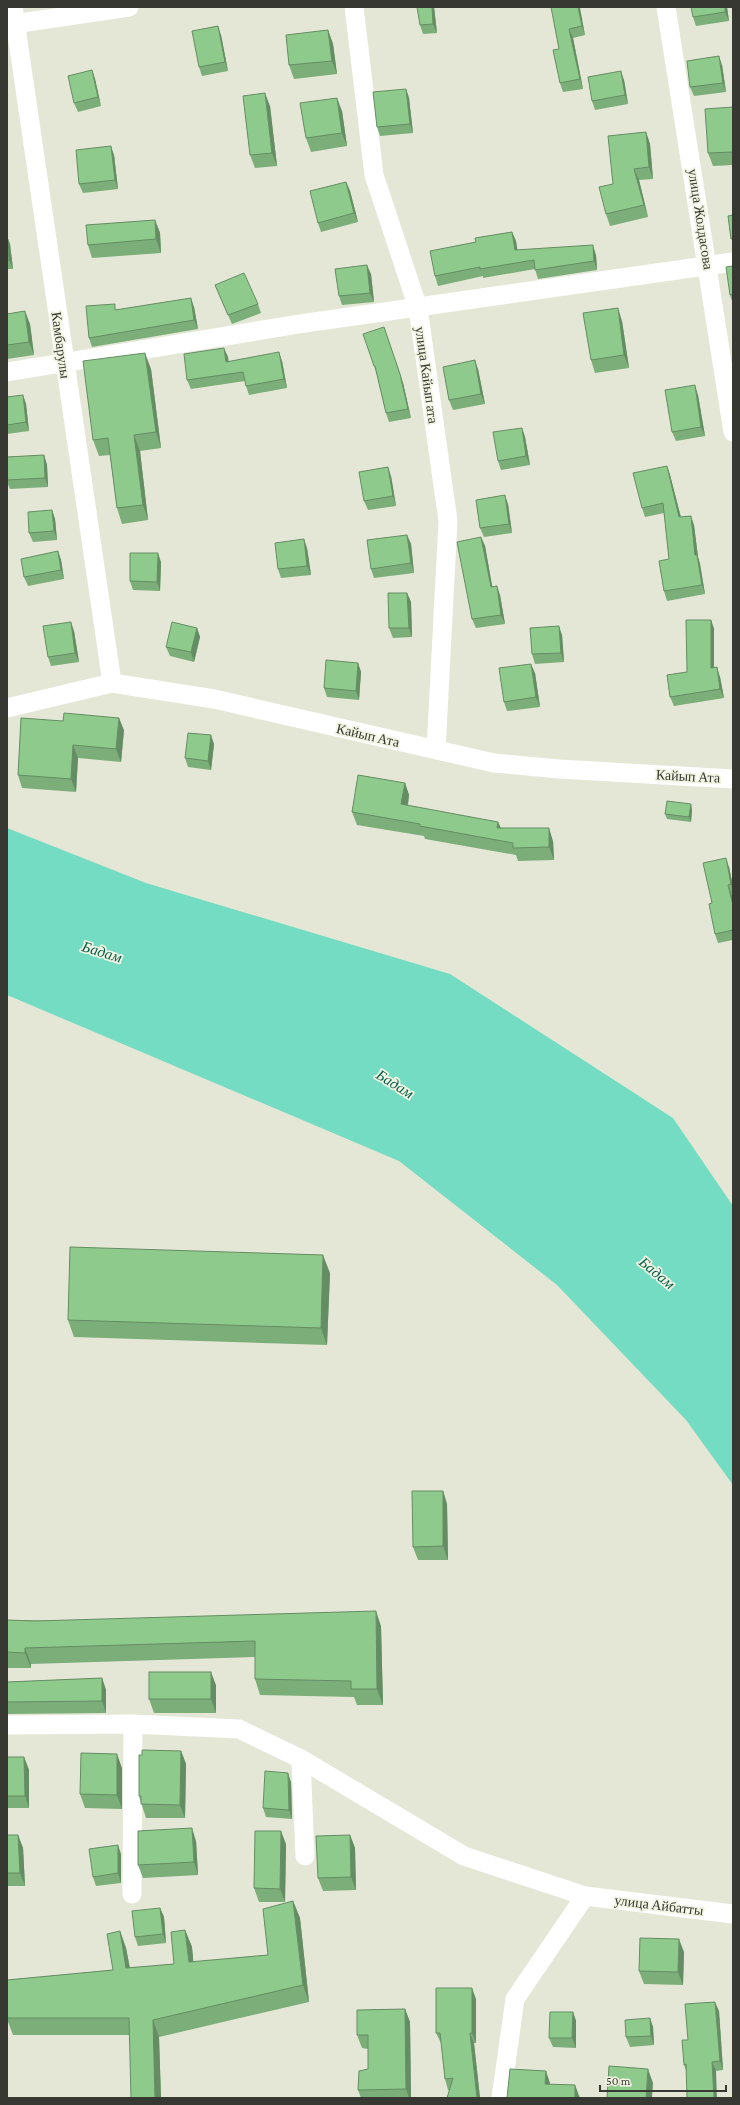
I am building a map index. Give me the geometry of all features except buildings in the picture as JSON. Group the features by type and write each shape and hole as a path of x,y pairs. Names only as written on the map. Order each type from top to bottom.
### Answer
{"street":[{"path":"12,18 128,7"},
{"name":"улица Кайып ата","path":"354,7 374,175 418,308 448,521 436,750"},
{"name":"улица Жолдасова","path":"666,7 733,432"},
{"name":"Камбарулы","path":"12,18 112,683"},
{"path":"7,372 299,324 733,262"},
{"name":"Кайып Ата","path":"7,708 112,683 214,699 494,763 559,769 733,779"},
{"path":"132,1894 133,1724"},
{"name":"улица Айбатты","path":"7,1725 133,1724 239,1729 301,1759 464,1856 585,1896 733,1914"},
{"path":"301,1759 305,1856"},
{"path":"501,2098 514,1999 585,1896"}],"water":[{"name":"Бадам","path":"7,828 146,883 450,974 673,1118 733,1206 733,1485 686,1420 557,1285 399,1161 7,995"}]}
